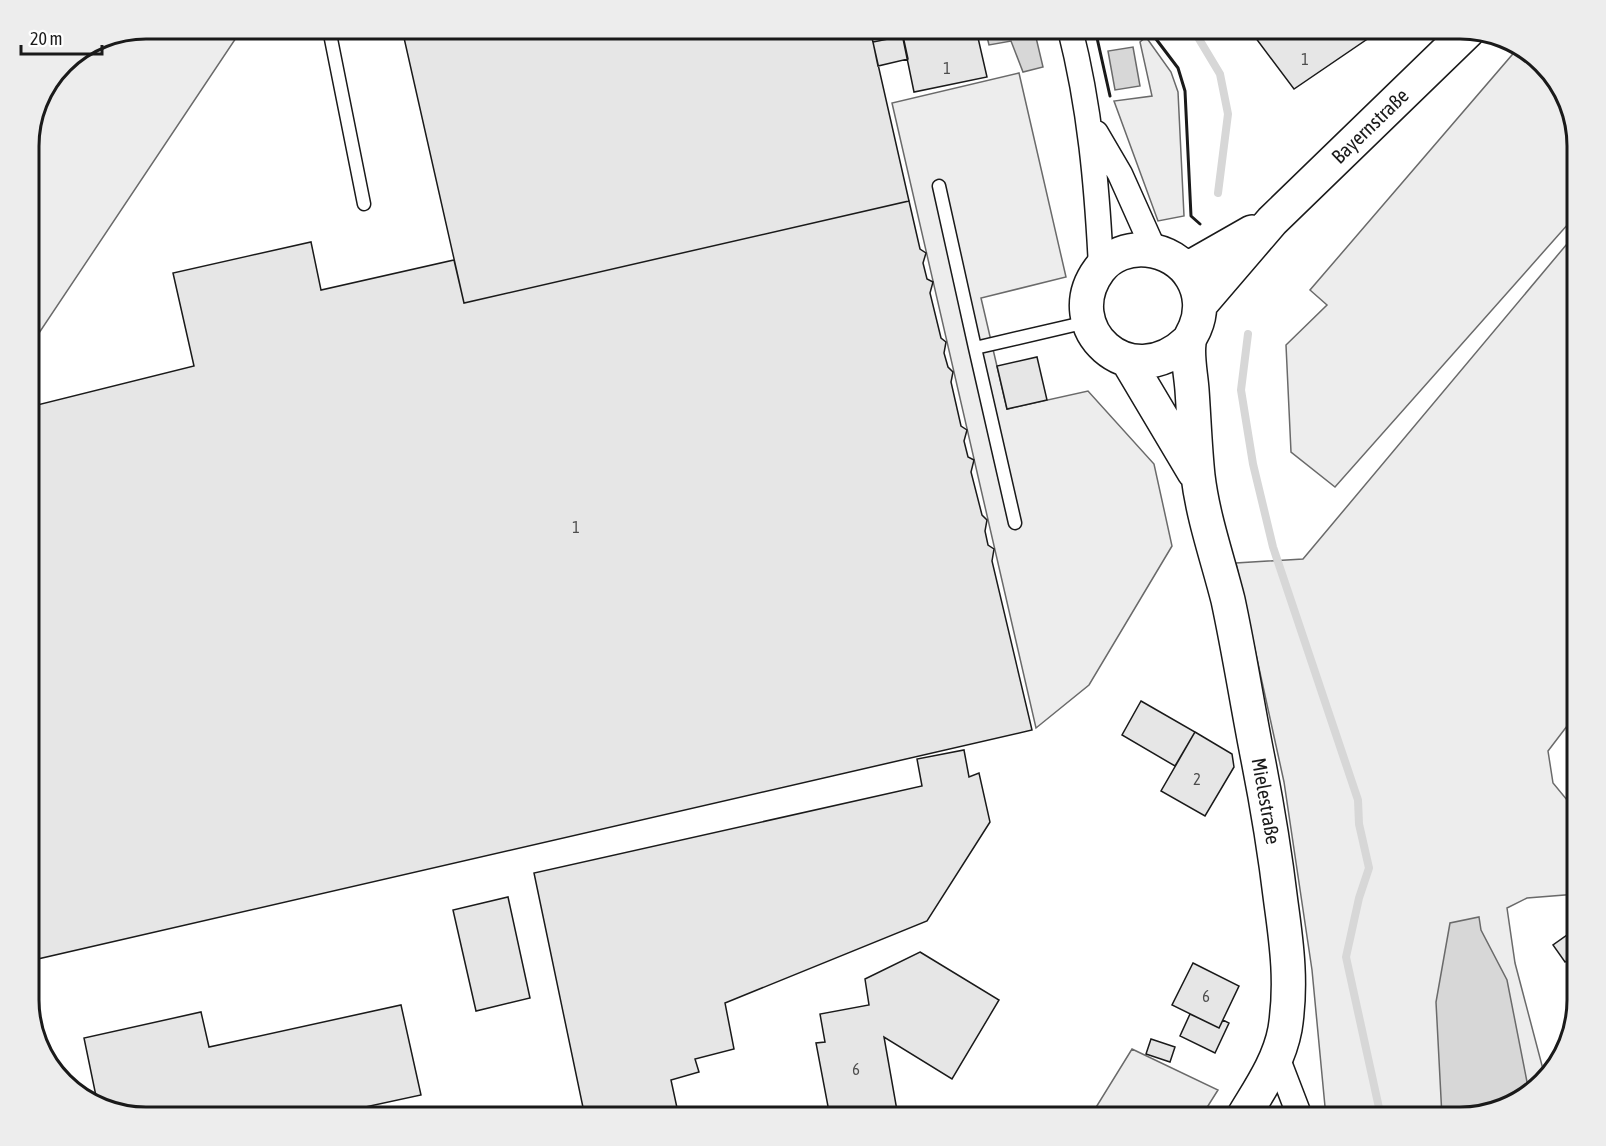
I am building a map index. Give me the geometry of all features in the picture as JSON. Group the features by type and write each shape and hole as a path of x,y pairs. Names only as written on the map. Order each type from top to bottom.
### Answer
{"street":[{"path":"1072,39 1089,120 1097,180 1101,267"},
{"name":"Bayernstraße","path":"1200,304 1272,221 1460,39"},
{"path":"1089,120 1120,174 1154,250"},
{"name":"Bayernstraße","path":"1186,269 1272,221"},
{"path":"1088,321 1086,302 1090,284 1101,267 1134,250 1154,250 1171,256 1186,269 1194,280 1200,304"},
{"name":"Mielestraße","path":"1088,321 1096,339 1110,352 1128,361 1144,363 1161,360 1176,352 1188,340 1199,317 1200,304"},
{"name":"Mielestraße","path":"1188,340 1199,480 1228,603 1272,831 1290,972 1285,1030 1277,1057 1249,1107"},
{"name":"Mielestraße","path":"1128,361 1199,480"},
{"path":"1277,1057 1296,1107"}],"lane":[{"path":"331,39 364,204"},
{"path":"939,186 1015,523"},
{"path":"975,348 1088,321"}],"shaded area":[{"path":"235,39 39,333 39,139 47,105 57,86 70,70 86,57 105,47 125,41"},
{"path":"988,39 1036,39 1043,67 1023,72 1011,41 989,45"},
{"path":"1147,39 1171,72 1178,92 1184,216 1158,221 1114,101 1152,96 1140,42"},
{"path":"1133,47 1140,86 1115,90 1108,51"},
{"path":"1514,53 1536,70 1553,92 1566,132 1567,225 1335,487 1291,452 1286,345 1327,305 1310,290"},
{"path":"1019,73 1066,277 981,298 1007,409 1088,391 1154,464 1172,546 1089,685 1036,728 892,103"},
{"path":"1567,244 1567,726 1548,751 1553,783 1567,800 1567,895 1527,898 1507,908 1515,963 1543,1068 1520,1089 1495,1101 1460,1107 1325,1107 1312,970 1284,782 1236,563 1303,559"},
{"path":"1479,917 1481,930 1507,980 1527,1083 1507,1096 1481,1105 1441,1107 1436,1002 1450,923"},
{"path":"1132,1049 1218,1090 1207,1107 1096,1107"}],"building":[{"path":"404,39 872,39 909,201 464,303"},
{"path":"903,39 978,39 987,77 914,92"},
{"path":"904,39 908,59 878,66 873,42"},
{"path":"1256,39 1367,39 1294,89"},
{"path":"909,201 920,249 926,253 923,263 927,279 933,282 930,293 941,338 946,342 944,353 948,367 953,372 951,382 961,426 967,430 964,441 968,457 974,460 971,472 982,515 987,520 985,531 988,545 994,549 992,561 1032,730 39,959 39,405 194,366 173,273 311,242 321,290 454,260 464,303"},
{"path":"1037,357 1047,400 1007,409 997,366"},
{"path":"1141,701 1195,732 1175,766 1122,735"},
{"path":"1195,732 1232,754 1234,767 1205,816 1161,791"},
{"path":"964,750 969,777 979,773 990,822 927,921 725,1003 734,1049 695,1059 699,1072 671,1080 677,1107 583,1107 534,873 922,786 917,759"},
{"path":"508,897 530,998 476,1011 453,910"},
{"path":"1567,935 1567,961 1565,962 1553,945"},
{"path":"920,952 999,1000 952,1079 884,1037 896,1107 828,1107 816,1043 825,1042 820,1014 869,1005 865,979"},
{"path":"1193,963 1239,986 1219,1028 1172,1005"},
{"path":"401,1005 421,1095 365,1107 132,1106 96,1094 84,1038 201,1012 209,1047"},
{"path":"1190,1014 1219,1028 1223,1020 1229,1023 1215,1053 1180,1036"},
{"path":"1151,1039 1175,1047 1170,1062 1146,1054"}],"waterway":[{"path":"1199,39 1220,74 1228,114 1218,193"},
{"path":"1248,334 1241,390 1253,464 1273,547 1358,800 1359,824 1369,868 1359,898 1346,957 1379,1107"}],"wall":[{"path":"1097,39 1110,96"},
{"path":"1156,39 1178,68 1185,91 1191,216 1200,224"}]}
